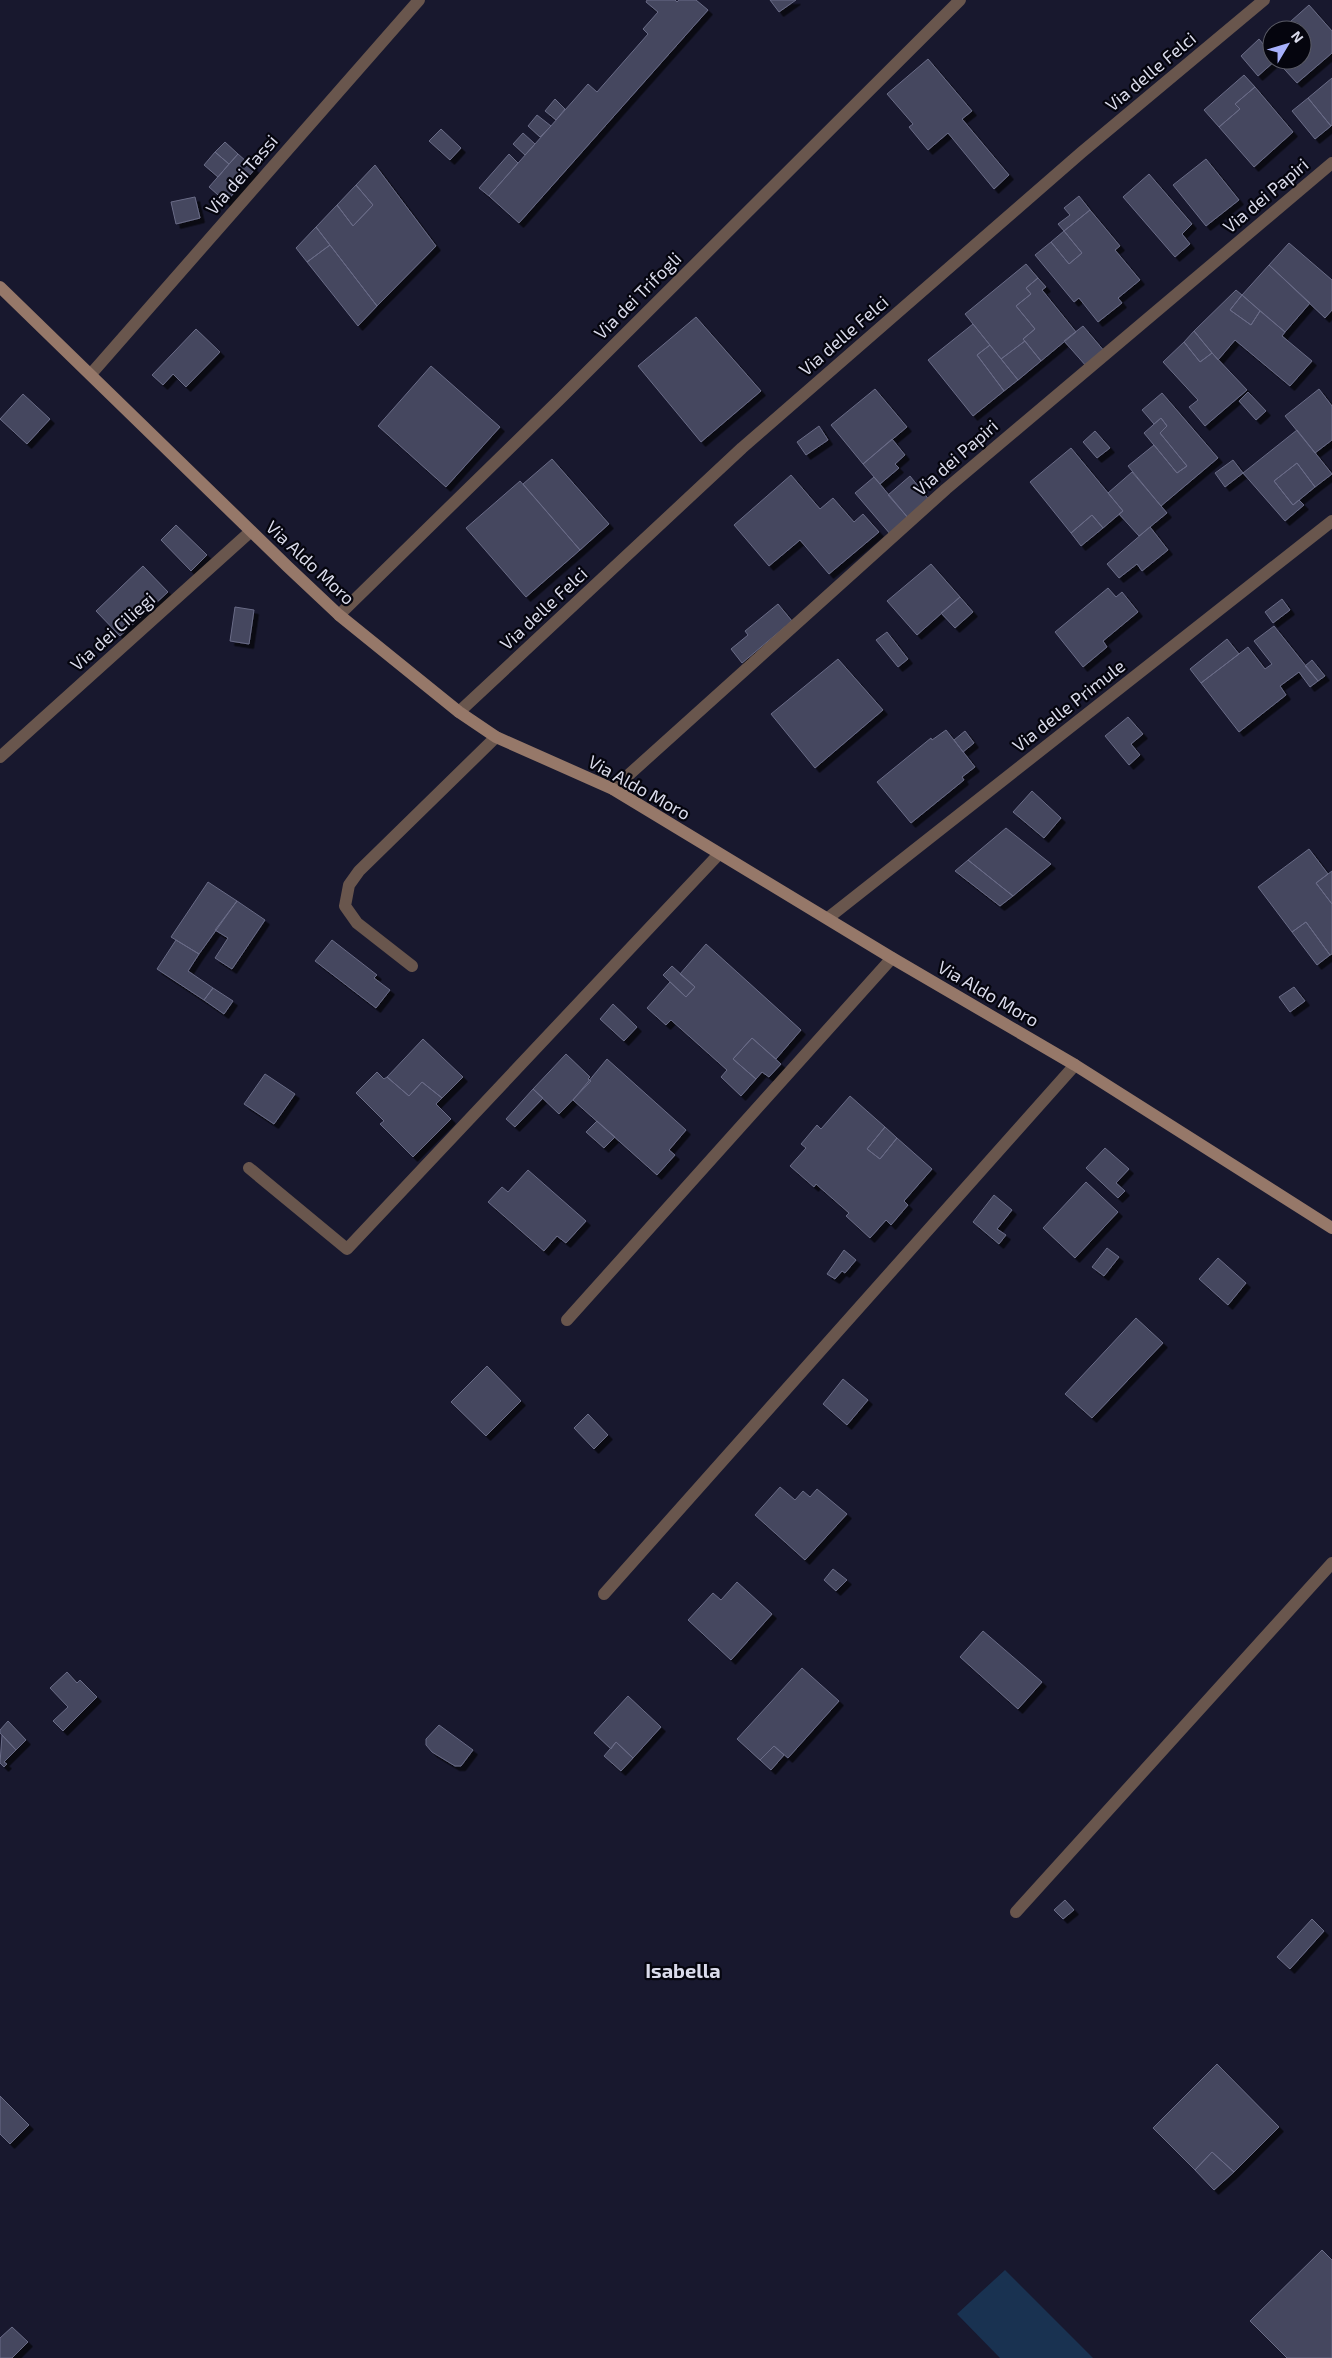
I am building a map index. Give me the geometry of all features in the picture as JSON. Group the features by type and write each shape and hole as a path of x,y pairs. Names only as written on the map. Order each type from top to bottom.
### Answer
{"street":[{"name":"Via dei Tassi","path":"90,374 419,0"},
{"name":"Via dei Trifogli","path":"339,615 561,398 960,0"},
{"name":"Via delle Felci","path":"458,712 742,448 1082,152 1264,0"},
{"name":"Via dei Papiri","path":"613,789 946,489 1332,163"},
{"name":"Via Aldo Moro","path":"0,287 250,532 339,615 458,712 496,737 613,789 892,958 1075,1065 1332,1228"},
{"name":"Via delle Primule","path":"828,918 1332,521"},
{"name":"Via dei Ciliegi","path":"0,757 250,532"},
{"path":"412,966 357,923 345,906 349,885 359,871 496,737"},
{"path":"249,1168 347,1249 719,854"},
{"path":"567,1320 892,958"},
{"path":"604,1594 1075,1065"},
{"path":"1016,1912 1332,1563"}],"water":[{"path":"1005,2270 1093,2358 1000,2358 957,2314"}],"building":[{"path":"647,0 675,0 677,2 679,0 696,0 708,10 519,223 489,196 588,84 597,92 648,34 643,29 658,12 646,2"},
{"path":"770,0 796,0 779,12"},
{"path":"1309,5 1332,31 1332,53 1297,83 1285,70 1312,70 1312,20 1292,20"},
{"path":"1259,39 1262,43 1262,70 1265,70 1258,76 1241,56"},
{"path":"928,59 972,111 962,119 1009,175 994,189 948,133 928,150 909,127 913,124 887,94"},
{"path":"1244,75 1255,87 1235,104 1240,109 1219,127 1204,110"},
{"path":"1332,78 1332,125 1331,126 1308,98"},
{"path":"1255,87 1293,132 1254,167 1219,127 1240,109 1235,104"},
{"path":"1308,98 1331,126 1315,139 1292,111"},
{"path":"555,99 565,109 556,120 545,111"},
{"path":"537,115 551,126 540,137 528,126"},
{"path":"441,129 461,148 450,160 429,141"},
{"path":"523,133 535,144 525,155 513,144"},
{"path":"225,142 238,154 229,164 215,152"},
{"path":"215,152 229,164 218,177 204,165"},
{"path":"238,154 255,169 226,202 209,187"},
{"path":"509,154 518,163 489,196 479,188"},
{"path":"1206,159 1239,200 1206,226 1173,185"},
{"path":"375,165 436,246 377,306 316,227 337,205 353,226 373,205 356,185"},
{"path":"1149,174 1192,224 1182,234 1190,244 1175,257 1123,197"},
{"path":"356,185 373,205 353,226 337,205"},
{"path":"1079,196 1090,210 1064,231 1058,224 1070,215 1064,208"},
{"path":"195,197 200,218 176,224 171,202"},
{"path":"1090,210 1120,246 1115,250 1140,280 1118,298 1122,303 1098,322 1079,298 1074,302 1035,255 1051,242 1069,264 1082,253 1064,231"},
{"path":"316,227 330,245 307,262 296,248"},
{"path":"1064,231 1082,253 1069,264 1051,242"},
{"path":"1289,243 1332,280 1332,310 1325,318 1269,265"},
{"path":"330,245 377,306 358,326 307,262"},
{"path":"1026,264 1038,278 1026,288 1031,294 1016,306 1035,329 1023,339 1025,341 1001,359 965,314"},
{"path":"1269,265 1310,303 1285,332 1242,295"},
{"path":"1038,278 1046,287 1042,290 1076,332 1041,361 1023,339 1035,329 1016,306 1031,294 1026,288"},
{"path":"1236,290 1242,295 1230,310 1251,325 1260,311 1285,332 1282,336 1312,361 1290,386 1235,340 1218,360 1194,331"},
{"path":"1242,295 1260,311 1251,325 1230,310"},
{"path":"696,317 761,391 701,442 638,366"},
{"path":"973,324 990,345 977,355 1004,391 973,416 928,360"},
{"path":"1083,326 1105,352 1087,367 1064,341"},
{"path":"196,329 220,352 186,387 173,374 163,385 152,375"},
{"path":"1194,331 1212,353 1200,362 1184,342"},
{"path":"1025,341 1041,361 1018,380 1001,359"},
{"path":"1184,342 1200,362 1212,353 1247,390 1205,426 1189,407 1198,400 1163,362"},
{"path":"990,345 1018,380 1004,391 977,355"},
{"path":"431,366 500,427 446,487 378,426"},
{"path":"875,389 907,427 863,464 831,425"},
{"path":"1319,389 1332,406 1332,440 1315,453 1285,416"},
{"path":"1248,392 1266,411 1256,420 1239,401"},
{"path":"1162,393 1218,458 1161,506 1128,466 1154,445 1177,473 1187,466 1160,433 1167,426 1161,418 1154,424 1142,410"},
{"path":"23,394 50,419 27,444 0,419"},
{"path":"1161,418 1167,426 1160,433 1187,466 1177,473 1144,433"},
{"path":"819,426 828,440 806,455 797,442"},
{"path":"1297,430 1332,474 1315,487 1297,463 1274,481 1293,505 1299,500 1304,505 1285,521 1243,473"},
{"path":"1095,431 1110,448 1097,458 1083,442"},
{"path":"892,439 905,455 895,464 899,468 880,484 863,464"},
{"path":"1071,448 1123,511 1103,528 1092,515 1071,533 1030,482"},
{"path":"552,459 609,524 580,550 523,484"},
{"path":"1233,460 1243,473 1225,487 1215,473"},
{"path":"1297,463 1315,487 1293,505 1274,481"},
{"path":"1132,472 1167,513 1139,536 1119,514 1123,511 1108,493"},
{"path":"791,475 820,509 833,498 854,522 863,514 879,532 829,574 800,540 769,566 734,525"},
{"path":"910,476 930,501 909,519 888,495"},
{"path":"874,477 909,519 891,535 855,493"},
{"path":"520,481 580,550 526,597 466,528"},
{"path":"1092,515 1103,528 1081,546 1071,533"},
{"path":"176,525 207,555 191,571 161,540"},
{"path":"1150,527 1168,550 1142,571 1137,564 1119,578 1107,564"},
{"path":"931,564 960,597 917,635 887,601"},
{"path":"143,566 168,592 120,636 96,611"},
{"path":"1108,588 1116,597 1122,592 1138,612 1103,641 1107,647 1083,667 1055,632"},
{"path":"960,597 973,612 955,628 941,613"},
{"path":"1282,599 1290,610 1273,623 1265,612"},
{"path":"778,604 792,621 742,663 731,649 748,635 745,631"},
{"path":"235,607 254,610 249,644 230,641"},
{"path":"1274,626 1318,681 1310,687 1299,672 1280,686 1286,695 1239,732 1201,683 1248,647 1265,669 1272,664 1254,641"},
{"path":"887,632 908,659 898,667 876,640"},
{"path":"1227,639 1239,654 1201,683 1190,669"},
{"path":"838,659 883,710 815,768 771,714"},
{"path":"1312,660 1325,676 1318,681 1305,666"},
{"path":"1128,717 1143,734 1131,744 1140,755 1129,765 1105,736"},
{"path":"946,730 975,767 962,777 964,780 911,823 877,782 931,738 932,740"},
{"path":"965,731 974,743 963,752 954,740"},
{"path":"1032,791 1061,818 1044,838 1013,812"},
{"path":"1006,828 1051,864 1013,896 968,860"},
{"path":"1309,849 1328,874 1316,883 1332,904 1332,954 1330,955 1306,922 1292,932 1258,887"},
{"path":"968,860 1013,896 1000,906 955,871"},
{"path":"1332,871 1332,904 1316,883"},
{"path":"208,882 237,901 199,954 171,937"},
{"path":"237,901 265,920 232,969 215,958 228,938 215,930"},
{"path":"1306,922 1330,955 1317,965 1292,932"},
{"path":"176,940 199,954 188,971 213,988 204,1000 157,969"},
{"path":"332,940 377,975 374,978 390,990 376,1008 315,961"},
{"path":"706,944 801,1030 776,1059 752,1038 733,1059 756,1079 741,1096 721,1077 727,1070 671,1020 666,1025 647,1008 670,982 686,997 695,987 680,974"},
{"path":"672,966 695,987 686,997 663,975"},
{"path":"1294,987 1305,1001 1290,1012 1279,997"},
{"path":"213,988 233,1001 224,1014 204,1000"},
{"path":"613,1004 637,1027 624,1041 600,1019"},
{"path":"752,1038 781,1064 769,1077 762,1072 756,1079 733,1059"},
{"path":"423,1039 463,1077 442,1098 422,1082 409,1096 387,1077"},
{"path":"566,1054 590,1077 588,1079 591,1081 559,1114 533,1089"},
{"path":"607,1059 686,1130 669,1150 675,1155 657,1175 573,1100"},
{"path":"377,1072 384,1079 387,1077 409,1096 422,1082 442,1098 436,1104 451,1119 413,1157 380,1124 384,1121 356,1093"},
{"path":"265,1074 295,1094 274,1124 244,1104"},
{"path":"533,1089 543,1098 515,1127 506,1119"},
{"path":"850,1096 885,1127 867,1149 880,1159 897,1138 932,1169 904,1201 908,1205 891,1225 886,1220 870,1238 846,1216 849,1213 816,1184 814,1187 790,1166 806,1148 801,1144 817,1125 821,1129"},
{"path":"597,1121 615,1137 604,1148 586,1132"},
{"path":"885,1127 897,1138 880,1159 867,1149"},
{"path":"1105,1148 1129,1169 1116,1183 1125,1191 1118,1198 1086,1168"},
{"path":"528,1170 586,1221 566,1243 557,1236 544,1251 488,1202 502,1187 508,1192"},
{"path":"1086,1182 1118,1212 1075,1258 1043,1228"},
{"path":"994,1195 1012,1210 997,1229 1006,1235 999,1244 973,1222"},
{"path":"1107,1248 1119,1257 1104,1276 1092,1267"},
{"path":"844,1250 856,1260 845,1273 842,1271 835,1279 827,1274"},
{"path":"1218,1258 1246,1283 1228,1305 1199,1279"},
{"path":"1136,1318 1163,1343 1092,1418 1065,1394"},
{"path":"487,1366 521,1401 486,1436 451,1402"},
{"path":"843,1379 868,1400 847,1425 823,1404"},
{"path":"588,1414 608,1435 594,1449 574,1428"},
{"path":"780,1487 795,1500 803,1491 810,1497 817,1489 847,1514 805,1560 755,1515"},
{"path":"833,1569 847,1580 836,1591 824,1580"},
{"path":"737,1582 772,1614 731,1660 688,1620 713,1593 721,1600"},
{"path":"983,1631 1042,1682 1018,1709 960,1657"},
{"path":"802,1668 839,1701 788,1758 774,1746 760,1760 737,1739"},
{"path":"67,1672 77,1683 80,1680 97,1697 63,1731 53,1721 68,1707 50,1688"},
{"path":"628,1696 661,1727 633,1758 616,1742 611,1749 594,1733"},
{"path":"8,1721 26,1740 16,1750 0,1733 0,1730"},
{"path":"439,1725 473,1750 461,1766 455,1766 432,1752 426,1745 426,1739"},
{"path":"2,1735 16,1750 4,1762 7,1764 4,1767 0,1763"},
{"path":"616,1742 633,1758 621,1771 604,1756"},
{"path":"774,1746 784,1755 771,1770 760,1760"},
{"path":"1065,1900 1074,1910 1063,1919 1054,1910"},
{"path":"1312,1919 1324,1931 1290,1969 1277,1957"},
{"path":"1217,2064 1279,2127 1234,2172 1212,2152 1195,2170 1153,2128"},
{"path":"0,2096 29,2125 10,2144 0,2134"},
{"path":"1212,2152 1234,2172 1214,2190 1195,2170"},
{"path":"1322,2250 1332,2260 1332,2358 1287,2358 1250,2321"},
{"path":"12,2327 28,2342 12,2358 0,2358 0,2338"}],"district":[{"name":"Isabella","path":"683,1971"}]}
